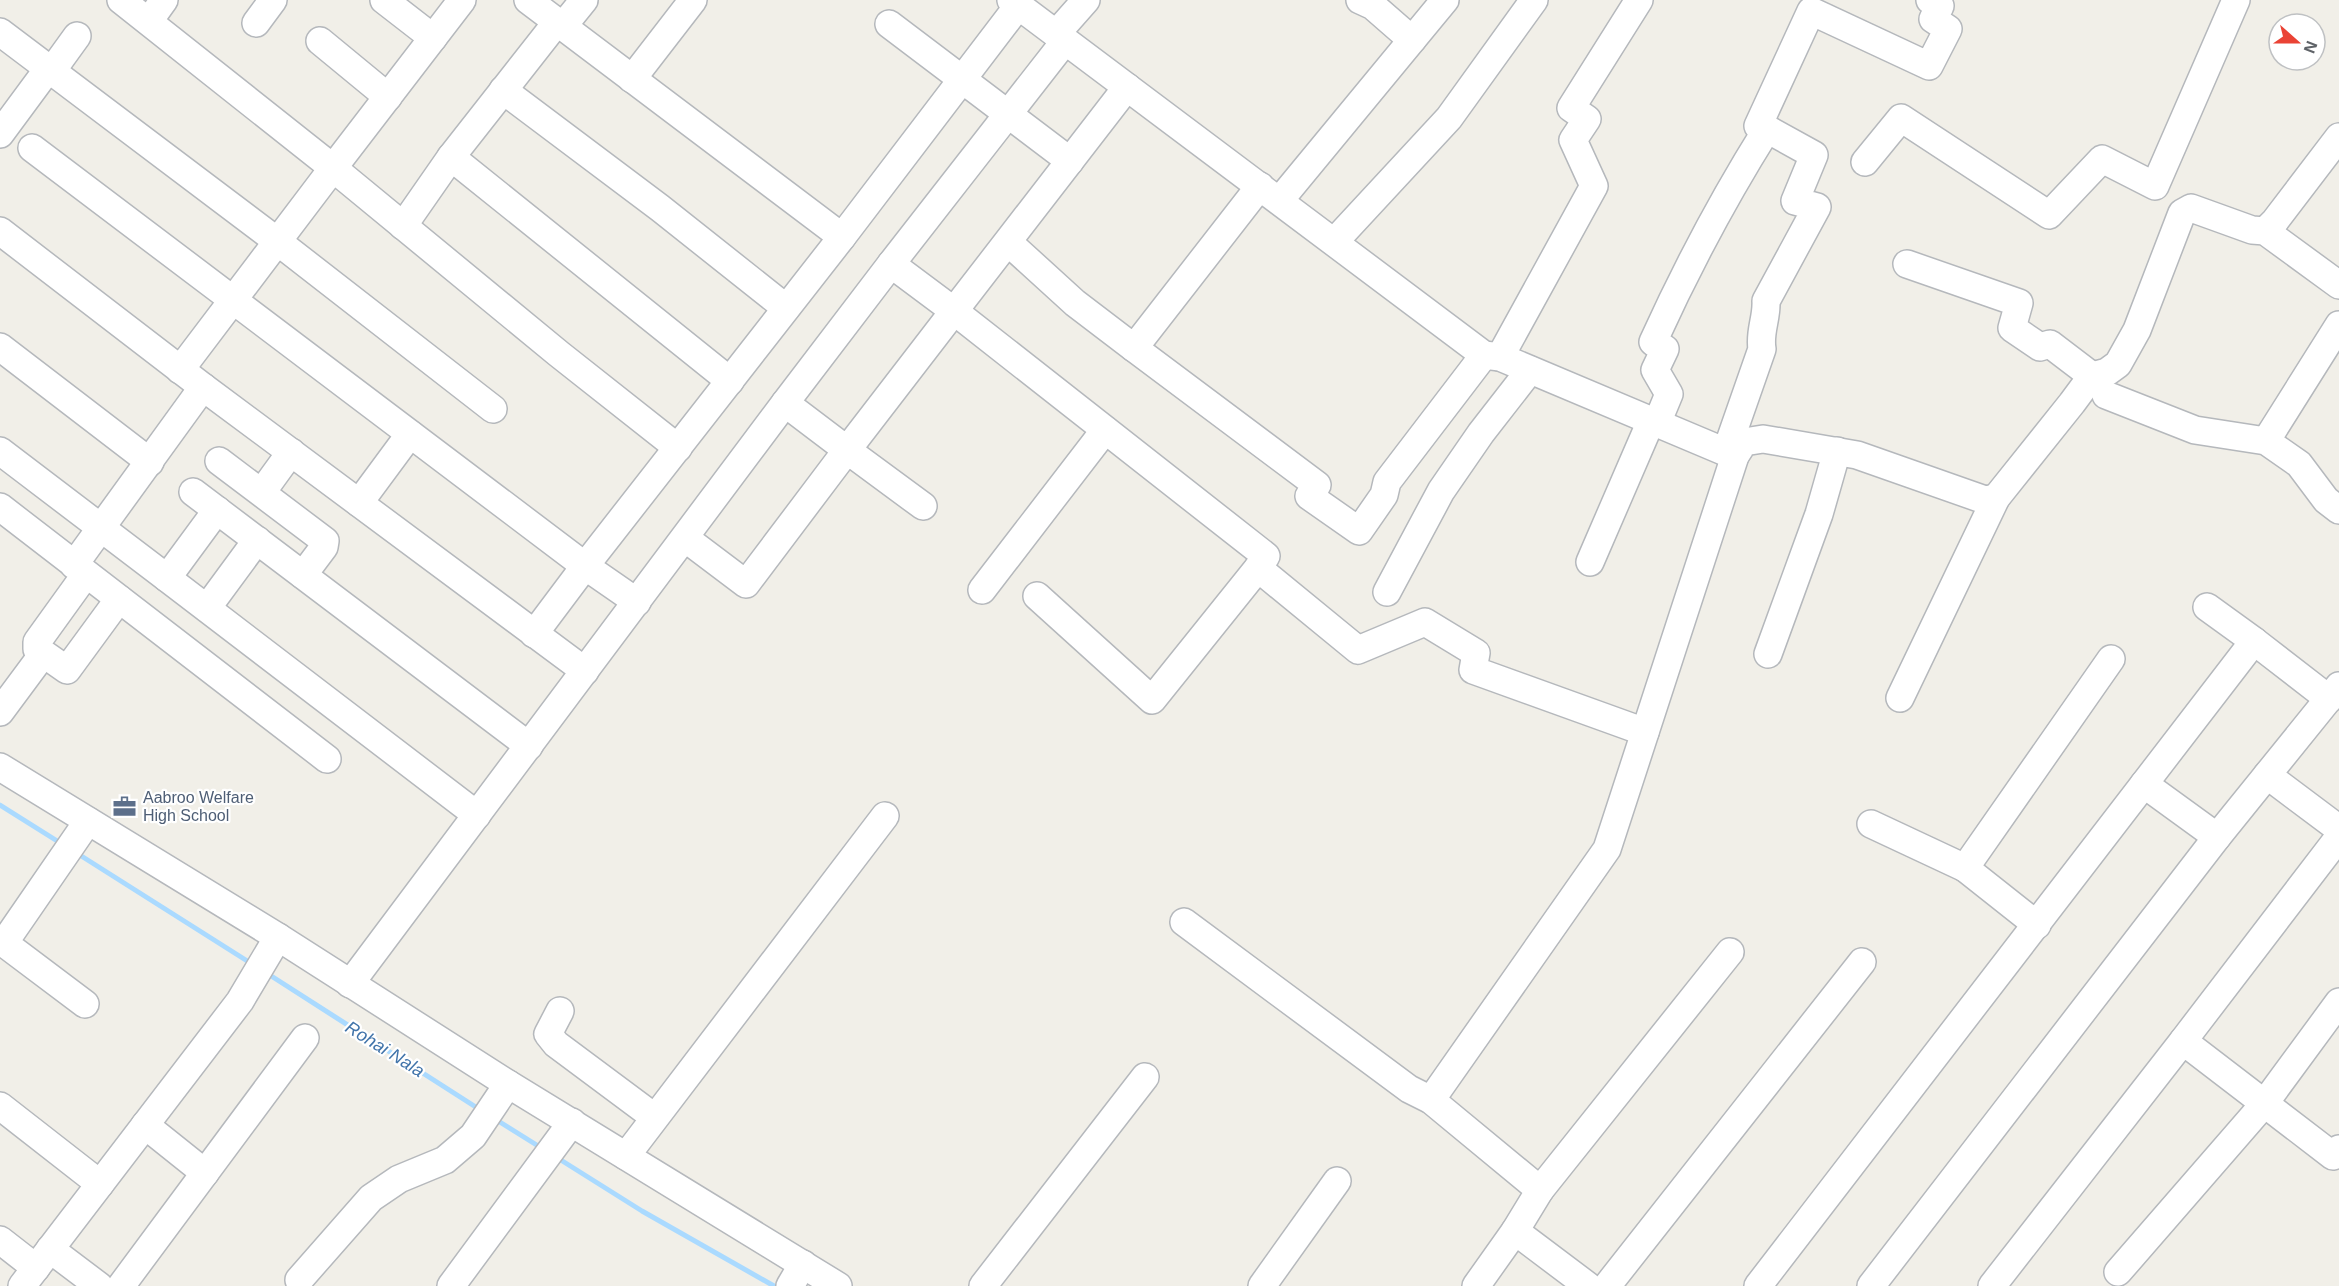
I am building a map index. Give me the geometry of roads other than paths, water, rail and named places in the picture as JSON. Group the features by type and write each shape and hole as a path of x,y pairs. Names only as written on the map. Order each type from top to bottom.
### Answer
{"street":[{"path":"121,0 157,10 333,168 678,448"},
{"path":"256,23 273,0"},
{"path":"384,0 433,38"},
{"path":"180,370 462,0"},
{"path":"528,0 842,237"},
{"path":"403,226 503,90 584,0"},
{"path":"632,79 693,0"},
{"path":"350,984 785,402 1008,114 1086,0"},
{"path":"1360,0 1373,6 1412,40"},
{"path":"1134,348 1270,193 1412,40 1445,0"},
{"path":"1335,241 1449,118 1534,0"},
{"path":"1008,242 1075,303 1317,485 1309,496 1359,531 1384,495 1387,482 1492,356 1594,186 1573,140 1587,119 1571,108 1639,0"},
{"path":"1431,1100 1607,849 1762,349 1760,336 1767,312 1766,301 1817,207 1795,201 1814,155 1758,126 1811,11 1929,66 1948,29 1933,19 1940,6 1930,0"},
{"path":"2155,186 2236,0"},
{"path":"534,634 842,237 962,79 1014,3 1492,356 1731,454"},
{"path":"889,24 1070,161"},
{"path":"0,33 277,241 493,409"},
{"path":"0,134 77,36"},
{"path":"320,41 388,97"},
{"path":"685,538 746,584 1127,87"},
{"path":"503,90 660,208 786,308"},
{"path":"1865,162 1901,117 2049,215 2102,159 2155,186 2191,208 2252,230 2265,231 2339,285"},
{"path":"1590,562 1669,394 1655,370 1665,349 1653,342 1684,274 1728,191 1767,129"},
{"path":"2265,231 2339,137"},
{"path":"32,148 585,566 637,602"},
{"path":"452,158 730,381"},
{"path":"1900,698 1996,498 2099,385 2107,372 2118,364 2137,330 2182,213 2191,208"},
{"path":"0,231 180,370 585,670"},
{"path":"891,264 1266,556 1152,700 1037,596"},
{"path":"1907,264 2019,303 2012,328 2040,347 2050,344 2099,385 2195,430 2266,441 2299,464 2326,500 2339,510"},
{"path":"2266,441 2339,325"},
{"path":"0,347 150,462"},
{"path":"1387,592 1442,492 1480,433 1530,370"},
{"path":"119,599 67,670 37,649 37,642 102,527 203,387"},
{"path":"785,402 923,506"},
{"path":"982,590 1105,430"},
{"path":"359,503 410,434"},
{"path":"1731,454 1744,442 1763,439 1837,451 1857,455 1985,501 1996,498"},
{"path":"0,451 477,815"},
{"path":"1768,654 1819,514 1837,451"},
{"path":"262,492 291,452"},
{"path":"219,461 325,541 324,547 303,575"},
{"path":"193,492 529,746"},
{"path":"0,507 327,759"},
{"path":"167,578 217,510"},
{"path":"207,608 257,540"},
{"path":"1258,568 1358,650 1425,622 1476,653 1473,670 1645,732"},
{"path":"1871,1286 2217,837 2334,693 2207,607"},
{"path":"1758,1286 2254,641"},
{"path":"0,712 43,654"},
{"path":"1965,868 2111,659"},
{"path":"0,767 86,824 275,942 350,984 504,1092 626,1156 797,1274 838,1286"},
{"path":"2267,775 2339,829"},
{"path":"2144,784 2217,837"},
{"path":"626,1156 885,816"},
{"path":"85,1004 4,943 86,824"},
{"path":"1871,825 1965,868 2037,925"},
{"path":"1992,1286 2339,837"},
{"path":"1184,922 1409,1089 1431,1100 1540,1190"},
{"path":"36,1268 240,1001 275,942"},
{"path":"1476,1286 1515,1231 1540,1190 1730,952"},
{"path":"1607,1286 1862,962"},
{"path":"2118,1272 2264,1104 2339,1002"},
{"path":"560,1011 548,1034 556,1044 654,1117"},
{"path":"121,1286 305,1038"},
{"path":"2183,1041 2333,1156 2339,1149"},
{"path":"983,1286 1145,1077"},
{"path":"299,1280 370,1198 399,1179 445,1160 473,1136 504,1092"},
{"path":"0,1106 100,1184"},
{"path":"145,1125 205,1173"},
{"path":"451,1286 569,1126"},
{"path":"1262,1286 1337,1181"},
{"path":"1515,1231 1588,1286"},
{"path":"0,1240 36,1268 99,1286"}],"waterway":[{"name":"Rohai Nala","path":"0,805 62,844"},
{"name":"Rohai Nala","path":"75,852 252,964"},
{"name":"Rohai Nala","path":"265,972 482,1111"},
{"name":"Rohai Nala","path":"495,1119 543,1149"},
{"name":"Rohai Nala","path":"556,1157 642,1211 774,1286"}],"place":[{"name":"Aabroo Welfare High School","path":"125,806"}]}
